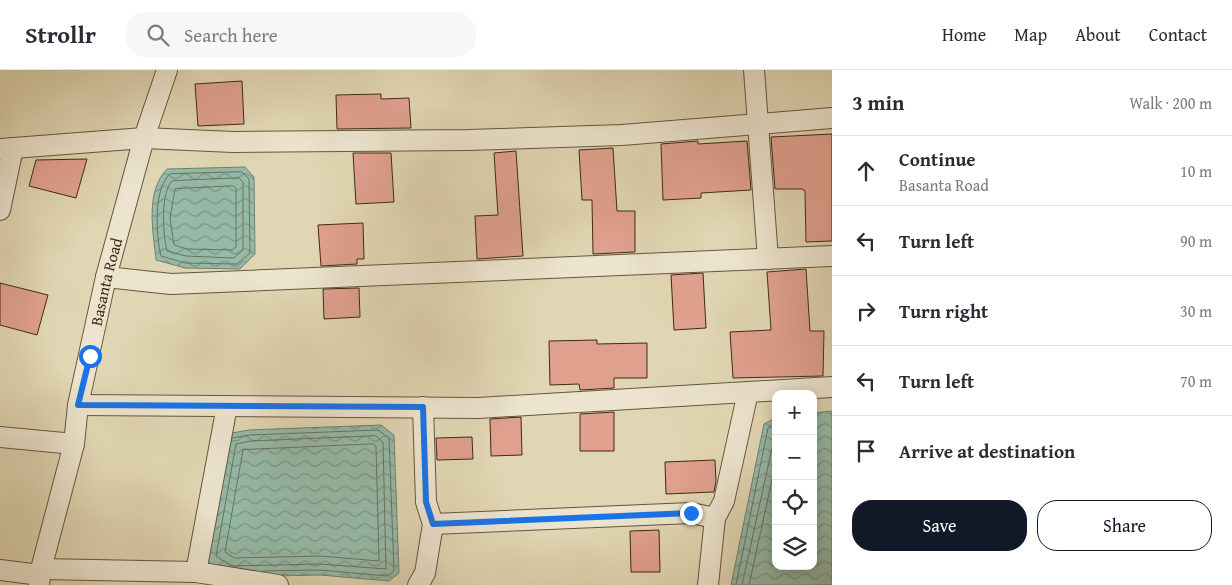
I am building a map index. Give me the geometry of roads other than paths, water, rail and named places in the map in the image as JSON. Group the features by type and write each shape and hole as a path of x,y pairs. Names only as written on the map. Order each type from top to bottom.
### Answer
{"street":[{"name":"Basanta Road","path":"40,576 74,444 78,405 106,277 144,138 167,70"},
{"path":"754,70 768,259"},
{"path":"0,210 7,148 144,138 233,142 468,140 622,135 832,118"},
{"path":"106,277 172,284 832,256"},
{"path":"78,405 478,408 832,387"},
{"path":"708,585 715,518 724,501 748,392"},
{"path":"196,572 227,406"},
{"path":"418,585 425,573 433,524 426,502 423,407"},
{"path":"0,437 74,444"},
{"path":"433,524 691,513 715,518"},
{"path":"0,570 40,576 196,572 278,585"}],"water":[{"path":"245,167 254,177 255,254 240,269 185,268 156,260 152,225 153,200 160,178 167,169"},
{"path":"832,411 832,585 731,585 764,424 772,420 772,570 817,570 817,413"},
{"path":"381,425 394,435 399,573 389,581 320,575 228,577 203,561 226,434 249,430"}]}
